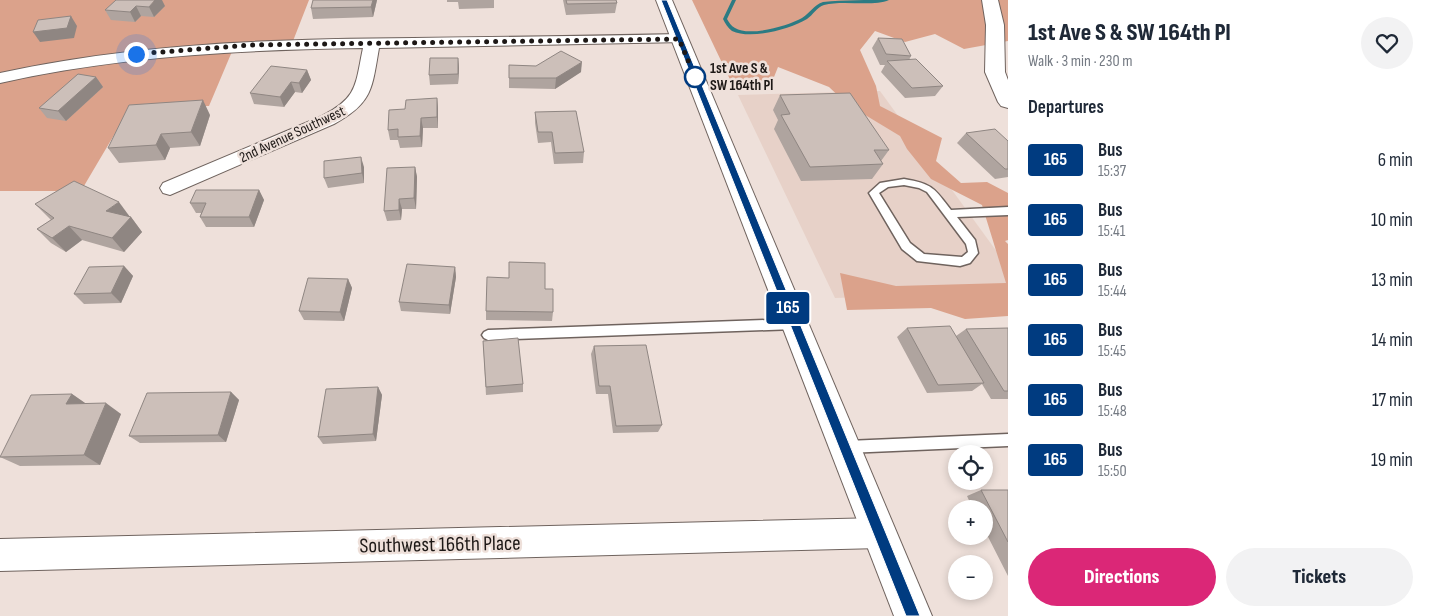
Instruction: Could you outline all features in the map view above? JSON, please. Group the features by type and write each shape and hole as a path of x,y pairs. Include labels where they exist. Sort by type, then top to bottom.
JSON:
{"main road":[{"path":"664,0 913,616"},
{"path":"990,0 996,25 995,72 1008,102"}],"street":[{"path":"0,78 42,68 100,58 172,50 250,45 679,39"},
{"name":"2nd Avenue Southwest","path":"170,188 328,120 346,110 355,103 361,94 372,43"},
{"name":"Southwest 166th Place","path":"0,555 880,533"}],"lane":[{"path":"904,182 921,185 930,190 949,214 971,243 973,253 966,260 960,262 921,258 906,246 874,193 879,186 886,183 904,182"},
{"path":"949,214 1008,212"},
{"path":"488,334 795,324"},
{"path":"845,447 1008,440"}],"shaded area":[{"path":"0,0 309,0 293,41 236,42 209,106 130,108 81,191 0,191"},
{"path":"692,0 1008,0 1008,41 964,49 935,34 905,42 875,31 860,50 876,86 880,106 942,138 936,161 961,183 987,182 1008,193 1008,240 1005,241 1008,244 1008,316 965,319 931,308 847,310 840,273 896,286 1006,283 982,205 931,179 907,149 900,136 847,104 829,87 778,67 770,87 735,90"},
{"path":"880,91 1008,267 1008,292 835,298 738,95"}],"building":[{"path":"116,0 155,0 149,7 136,6 130,12 105,10"},
{"path":"313,0 373,0 371,7 311,8"},
{"path":"566,0 616,0 617,3 567,4"},
{"path":"71,16 67,28 33,32 38,20"},
{"path":"878,38 902,39 911,56 886,54"},
{"path":"561,51 582,62 556,78 509,78 509,65 536,66"},
{"path":"430,58 458,58 458,74 429,75"},
{"path":"916,59 943,86 912,88 887,61"},
{"path":"271,66 307,70 299,83 291,82 280,97 250,93"},
{"path":"78,74 96,77 58,111 39,108"},
{"path":"850,93 889,150 874,150 883,164 810,167 781,115 790,114 780,95"},
{"path":"437,98 437,117 421,118 420,136 398,137 398,129 388,130 389,110 405,109 406,100"},
{"path":"203,100 191,132 161,134 156,145 108,148 129,105"},
{"path":"576,111 584,152 555,153 552,132 538,132 535,112"},
{"path":"995,129 1008,141 1008,169 1005,169 966,133"},
{"path":"361,157 362,173 324,178 324,161"},
{"path":"415,167 414,198 399,199 399,210 384,211 387,168"},
{"path":"74,181 119,202 106,211 131,217 112,238 69,226 52,238 37,229 54,218 35,204"},
{"path":"196,190 259,190 249,217 200,217 206,203 190,203"},
{"path":"509,262 545,263 545,289 553,289 553,312 486,311 487,277 509,278"},
{"path":"407,264 455,267 449,305 399,302"},
{"path":"124,266 111,293 74,294 89,267"},
{"path":"308,278 348,279 340,312 299,311"},
{"path":"950,326 984,383 938,385 907,328"},
{"path":"1008,328 1008,391 1004,391 966,329"},
{"path":"518,338 523,384 486,387 483,341"},
{"path":"646,345 662,425 616,426 610,386 599,386 594,346"},
{"path":"378,387 373,434 318,437 326,389"},
{"path":"231,392 218,435 129,436 147,393"},
{"path":"72,394 66,404 106,403 84,455 0,457 31,395"},
{"path":"981,490 1008,490 1008,542 993,513 993,500 986,500"}],"waterway":[{"path":"734,0 725,19 732,28 746,32 763,32 790,25 805,18 817,7 826,3 887,0"}],"bus line":[{"name":"165","path":"664,0 913,616"}],"place":[{"name":"1st Ave S & SW 164th Pl","path":"695,77"}],"route":[{"path":"136,54 250,45 679,39 695,77"}]}
